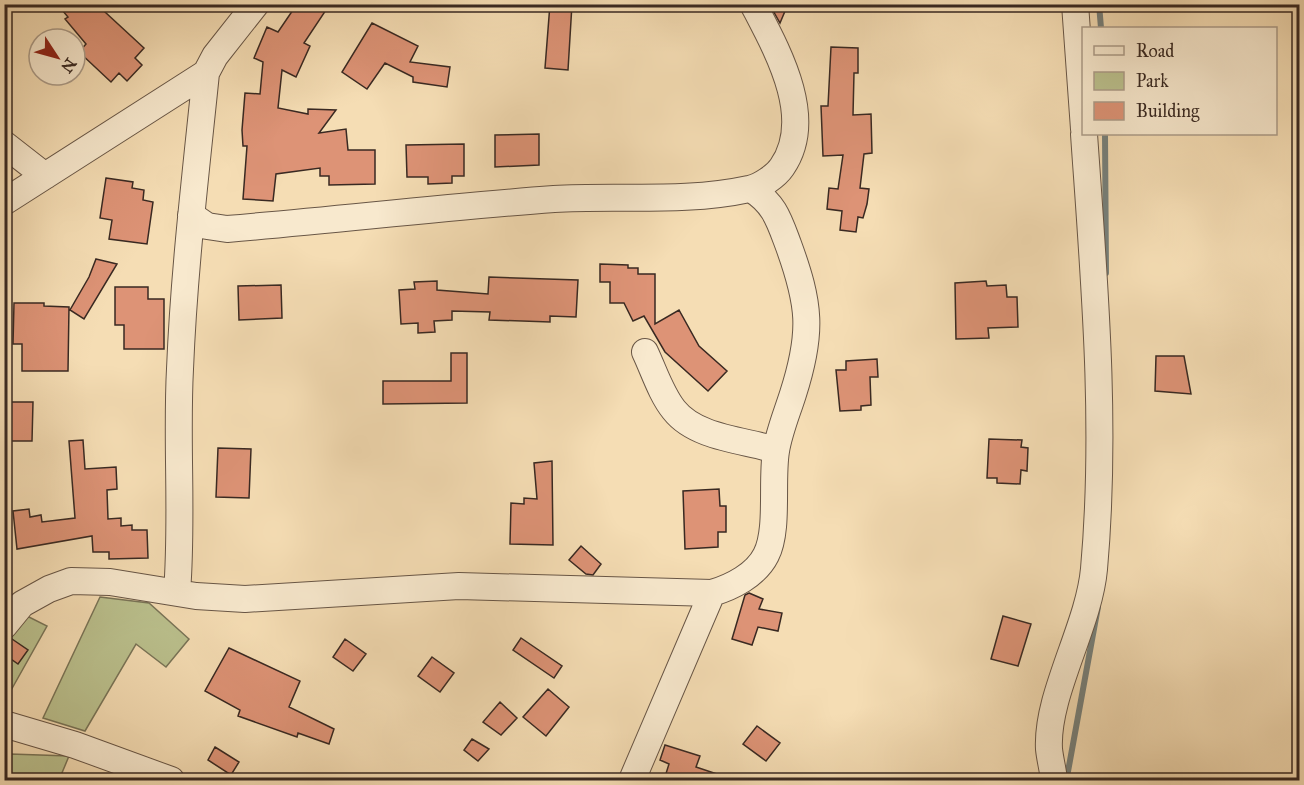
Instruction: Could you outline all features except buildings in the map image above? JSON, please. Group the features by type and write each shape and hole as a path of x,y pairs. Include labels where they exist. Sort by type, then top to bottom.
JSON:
{"street":[{"path":"177,592 181,540 180,369 191,215 206,73 215,56 255,4"},
{"path":"191,215 207,226 227,229 555,199 672,196 751,189 782,168 795,129 793,102 782,67 753,4"},
{"path":"1075,4 1082,103"},
{"path":"5,202 206,73"},
{"path":"170,98 201,122"},
{"path":"1054,780 1049,748 1054,713 1088,605 1094,572 1101,481 1099,364 1084,135"},
{"path":"9,149 45,176"},
{"path":"5,202 9,149"},
{"path":"4,626 22,604 49,588 72,581 118,583 196,597 245,598 459,586 712,593 730,588 766,555 772,539 772,479 776,450 802,365 807,307 798,271 778,216 772,204 751,189"},
{"path":"645,352 669,402 684,420 700,429 776,450"},
{"path":"632,780 712,593"},
{"path":"4,724 75,745 171,780"}],"green space":[{"path":"100,597 149,603 189,639 166,667 136,644 85,731 43,718"},
{"path":"23,614 47,626 5,701 5,644"},
{"path":"10,754 69,756 59,780 5,780 4,768"}],"waterway":[{"path":"1099,4 1101,27"},
{"path":"1105,135 1106,273"},
{"path":"1072,780 1067,777 1098,607"}]}
